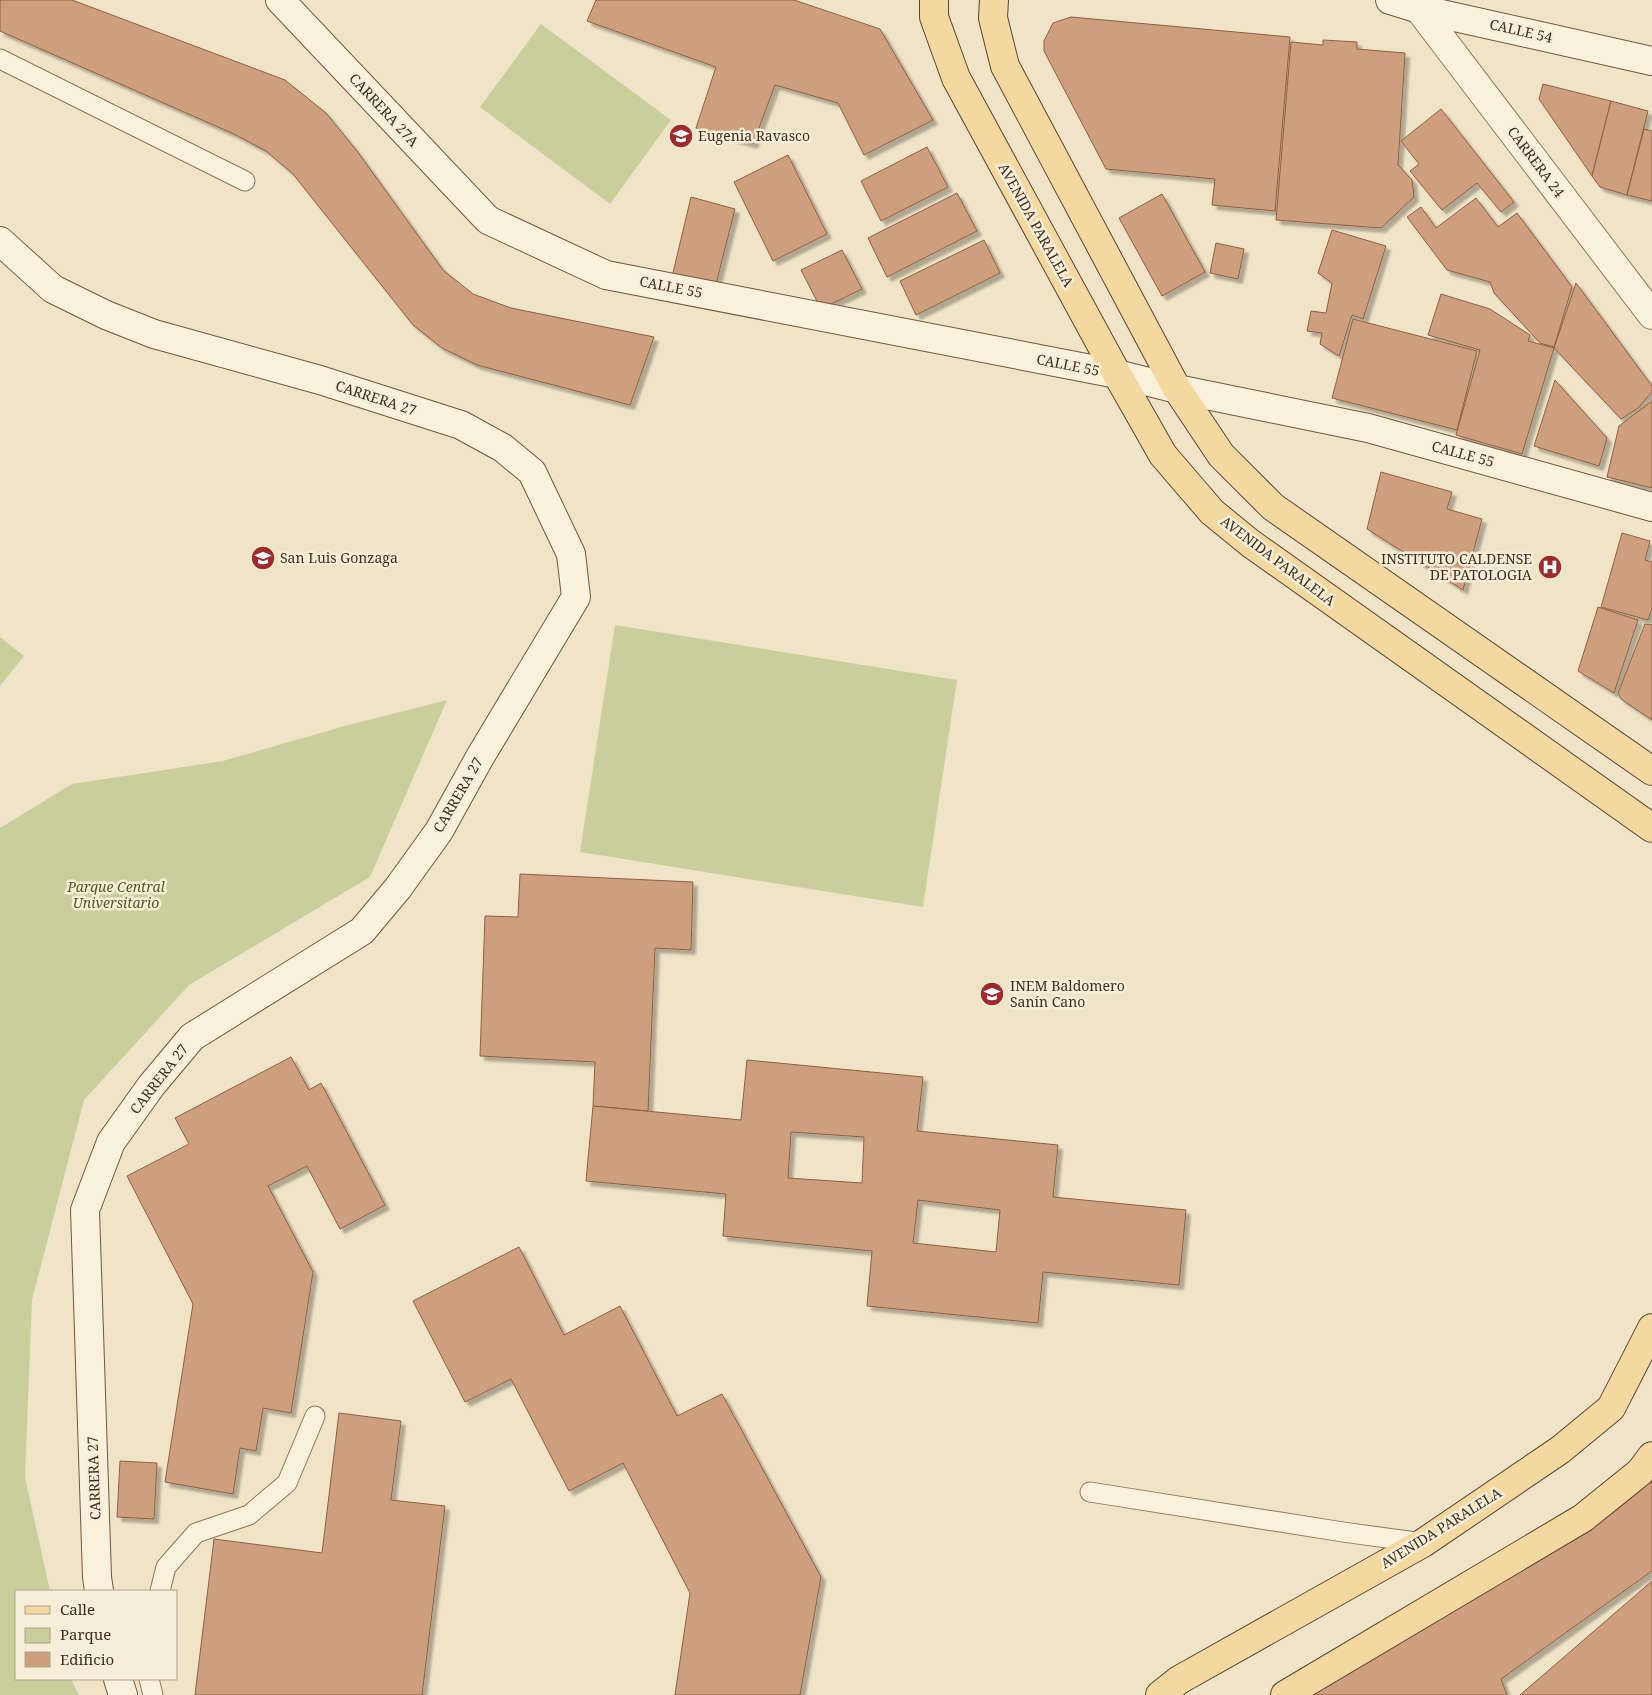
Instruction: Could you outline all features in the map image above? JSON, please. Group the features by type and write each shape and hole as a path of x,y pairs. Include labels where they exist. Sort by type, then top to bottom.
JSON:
{"main road":[{"name":"AVENIDA PARALELA","path":"934,0 934,17 956,78 1163,455 1212,512 1250,543 1652,828"},
{"path":"994,0 994,18 1005,66 1177,389 1221,455 1273,507 1652,771"},
{"name":"AVENIDA PARALELA","path":"1160,1695 1179,1680 1424,1543 1560,1450 1611,1408 1652,1328"},
{"path":"1285,1695 1583,1518 1640,1472 1652,1456"}],"street":[{"name":"CARRERA 27A","path":"280,0 488,220"},
{"name":"CALLE 54","path":"1390,0 1419,9 1652,61"},
{"name":"CARRERA 24","path":"1419,9 1652,315"},
{"name":"CALLE 55","path":"488,220 606,275 1117,374 1177,389 1368,428 1652,506"},
{"name":"CARRERA 27","path":"0,241 53,289 106,316 154,334 320,380 461,425 504,448 532,472 571,554 576,597 480,757 439,831 398,888 362,931 192,1037 151,1086 112,1142 85,1210 99,1590"},
{"path":"118,1680 123,1695"}],"lane":[{"path":"0,59 245,181"},
{"path":"160,1590 166,1567 196,1533 249,1515 287,1482 315,1416"},
{"path":"1090,1492 1424,1543"},
{"path":"149,1680 153,1695"}],"green space":[{"path":"541,24 671,120 610,204 480,107"},
{"path":"615,625 957,680 923,907 580,852"},
{"path":"0,637 24,656 0,686"},
{"name":"Parque Central Universitario","path":"447,700 370,877 189,985 84,1100 32,1300 25,1477 50,1590 15,1590 15,1680 72,1680 79,1695 0,1695 0,828 72,784 223,761 345,726"}],"building":[{"path":"0,0 72,0 285,80 326,113 357,151 443,270 473,294 511,308 654,337 630,405 477,365 442,348 413,325 293,174 266,151 234,134 0,31"},
{"path":"596,0 794,0 880,29 933,120 864,155 838,103 775,85 753,144 696,128 716,67 587,21"},
{"path":"1071,17 1290,37 1275,211 1212,205 1215,179 1106,169 1044,51 1044,41 1053,23"},
{"path":"1323,40 1357,42 1357,49 1405,53 1398,165 1412,180 1414,197 1381,228 1276,220 1291,42 1323,45"},
{"path":"1543,84 1611,101 1592,176 1539,99"},
{"path":"1611,101 1648,111 1627,195 1600,187 1592,176"},
{"path":"1441,109 1514,202 1501,212 1477,183 1442,210 1410,171 1419,164 1401,141"},
{"path":"1644,129 1652,131 1652,201 1627,195"},
{"path":"927,147 948,187 881,221 861,181"},
{"path":"788,155 827,234 773,261 734,182"},
{"path":"957,193 977,231 887,277 868,238"},
{"path":"1162,194 1205,272 1162,296 1119,218"},
{"path":"691,197 735,209 715,288 672,277"},
{"path":"1476,198 1498,227 1517,213 1572,287 1554,347 1540,343 1494,293 1490,282 1447,270 1407,217 1421,207 1436,228"},
{"path":"1332,230 1386,246 1363,319 1352,315 1339,356 1320,344 1322,333 1307,331 1311,311 1326,313 1332,283 1318,273"},
{"path":"984,240 1000,273 916,315 900,281"},
{"path":"1216,243 1244,249 1238,279 1210,273"},
{"path":"842,250 862,289 821,309 801,270"},
{"path":"1576,283 1652,386 1652,392 1638,408 1621,419 1554,348"},
{"path":"1441,294 1490,309 1530,335 1528,341 1554,348 1522,454 1456,435 1480,350 1428,335"},
{"path":"1353,319 1477,351 1457,430 1332,398"},
{"path":"1555,380 1607,438 1599,466 1534,446"},
{"path":"1652,401 1652,488 1607,477 1619,426"},
{"path":"1381,472 1452,492 1447,509 1482,519 1463,590 1367,529"},
{"path":"1622,533 1650,541 1645,560 1652,562 1652,609 1648,620 1601,607"},
{"path":"1598,607 1638,620 1614,693 1578,671"},
{"path":"1645,624 1652,625 1652,720 1621,699 1618,693"},
{"path":"520,874 693,882 691,950 655,948 648,1111 593,1106 595,1062 480,1056 485,916 518,917"},
{"path":"291,1057 309,1090 321,1083 385,1205 340,1229 307,1166 268,1186 313,1272 291,1413 263,1408 256,1451 240,1448 233,1494 165,1482 193,1304 127,1176 189,1144 175,1118"},
{"path":"747,1060 923,1077 917,1131 1058,1145 1053,1197 1186,1210 1179,1285 1043,1272 1038,1323 867,1306 872,1251 723,1236 726,1194 586,1181 593,1106 741,1120","holes":["791,1132 864,1137 862,1183 788,1178","918,1200 1000,1210 996,1252 913,1243"]},
{"path":"519,1247 564,1335 620,1306 677,1416 722,1394 821,1577 800,1695 675,1695 690,1593 623,1463 569,1491 511,1379 465,1402 413,1301"},
{"path":"339,1413 401,1421 391,1500 445,1506 422,1695 195,1695 214,1539 322,1553"},
{"path":"120,1461 157,1463 154,1519 117,1517"},
{"path":"1652,1474 1652,1571 1501,1679 1507,1695 1300,1695 1479,1594 1614,1512 1641,1490"},
{"path":"1652,1581 1652,1695 1520,1695"}],"place":[{"name":"Eugenia Ravasco","path":"681,136"},
{"name":"San Luis Gonzaga","path":"263,558"},
{"name":"INSTITUTO CALDENSE DE PATOLOGIA","path":"1550,567"},
{"name":"INEM Baldomero Sanín Cano","path":"992,994"}]}
